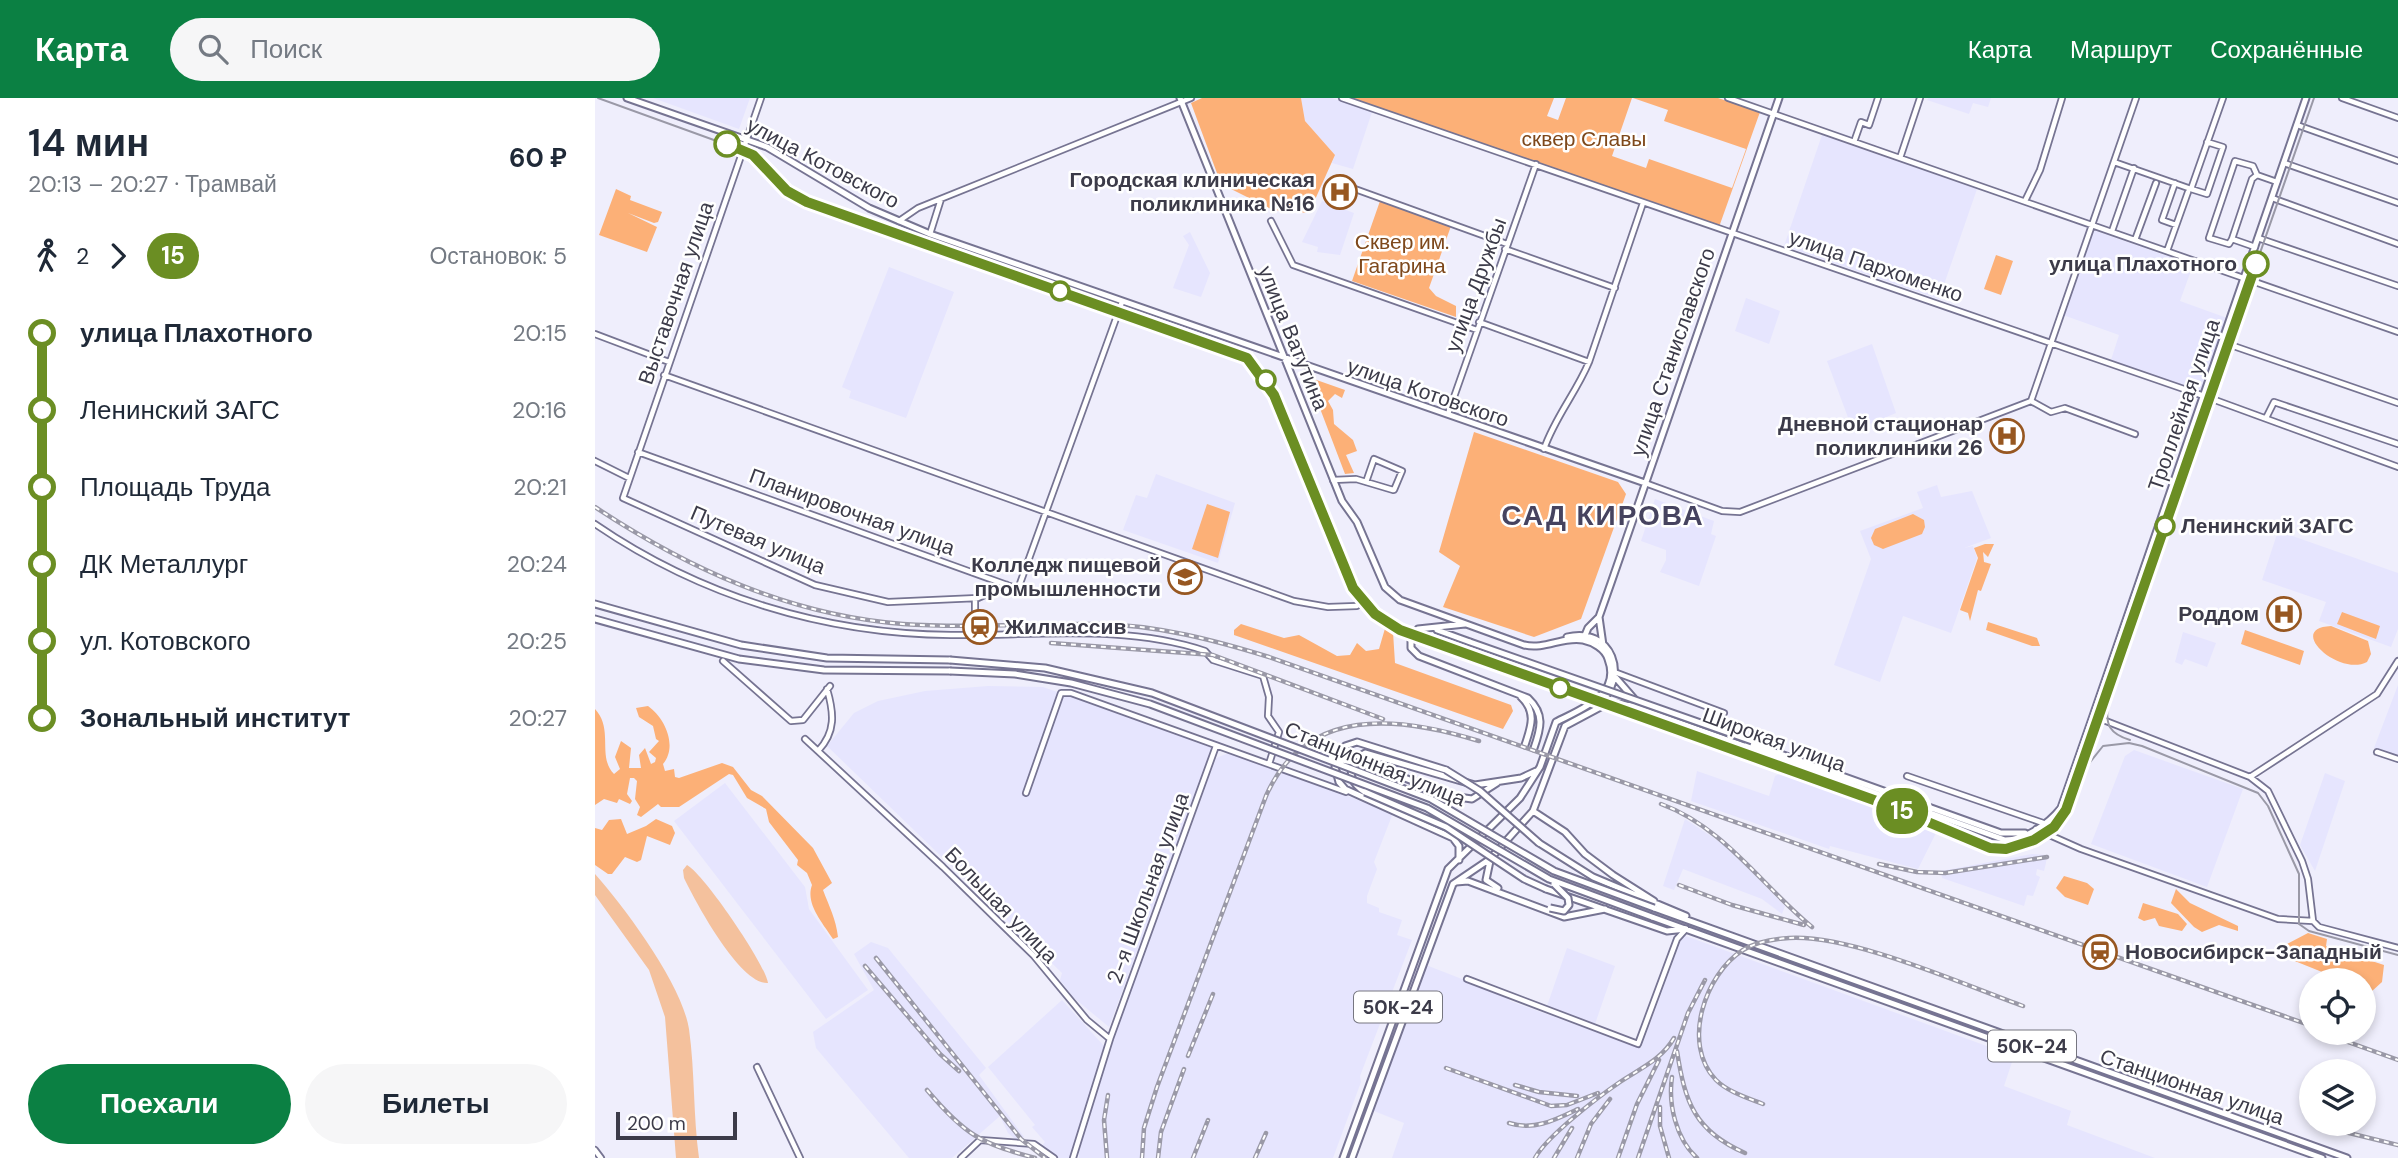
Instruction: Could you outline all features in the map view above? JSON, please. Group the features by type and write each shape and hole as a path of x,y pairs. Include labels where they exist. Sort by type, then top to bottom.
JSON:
{"main road":[{"name":"улица Котовского","path":"627,98 767,147 869,208 930,234 1285,360 1645,483"},
{"name":"улица Станиславского","path":"1598,617 1779,98"},
{"name":"Троллейная улица","path":"2035,829 2061,808 2306,98"},
{"name":"улица Ватутина","path":"1181,100 1333,481 1357,522 1385,587 1400,600 1469,624"},
{"name":"Станционная улица","path":"595,604 728,642 818,657 1017,664 1093,677 1152,693 1440,803 1554,871 1654,908 1716,935 2322,1158"},
{"path":"1584,638 1598,617"},
{"path":"1454,883 1490,859 1533,811 1565,726 1592,710 1608,695 1616,676 1613,658 1604,646 1598,617"},
{"name":"Станционная улица","path":"595,619 727,656 812,669 1015,674 1091,687 1150,704 1427,808 1549,879 1686,929 1716,935 2347,1158"},
{"path":"1434,629 1469,624 1530,646 1559,642 1572,636 1604,646"},
{"path":"1534,748 1540,729 1540,715 1532,701 1513,690 1415,653 1410,641 1415,631 1426,627 1434,629 1752,741 1769,750"},
{"path":"1584,638 1606,654 1612,672 1610,681 1603,693 1588,706 1556,722 1539,769 1524,777 1502,778 1488,785 1475,785 1365,753 1354,760 1350,772 1353,783 1365,792 1464,836 1524,879 1605,909"},
{"name":"Широкая улица","path":"1616,676 1637,701 1769,750 2001,833 2021,834 2035,829"},
{"path":"1513,690 1524,699 1531,713 1532,724 1525,745"},
{"name":"Широкая улица","path":"1592,710 1608,703 1619,702 1999,838 2020,839 2035,829"},
{"path":"1459,860 1459,846 1447,835 1354,794 1339,782 1335,767 1340,753 1351,743 1363,742 1446,770 1480,791 1539,843 1593,877 1668,910"},
{"path":"1317,756 1374,766 1451,796 1472,799 1491,789 1502,778"},
{"name":"50К-24","path":"1343,1158 1448,869 1520,798 1539,769"},
{"name":"50К-24","path":"1533,811 1573,839 1585,854 1613,875 1668,910 1716,935"},
{"path":"1490,859 1485,877 1488,883 1563,911 1569,901 1549,879"},
{"path":"1454,883 1473,883 1569,918 1595,908 1605,909"},
{"name":"50К-24","path":"1352,1158 1454,883"},
{"name":"50К-24","path":"1605,909 1667,931 1686,929"}],"street":[{"name":"Выставочная улица","path":"623,498 761,98"},
{"path":"899,222 918,208 1191,98"},
{"name":"улица Пархоменко","path":"1342,98 1730,234 2050,342 2398,467"},
{"path":"1728,98 2398,332"},
{"path":"1854,142 1861,122 1869,125 1878,98"},
{"path":"1900,158 1920,98"},
{"path":"2025,201 2040,170 2062,98"},
{"path":"2135,434 2065,408 2051,412 2031,401 2136,98"},
{"path":"2167,251 2223,98"},
{"path":"2341,98 2398,118"},
{"path":"2297,125 2398,161"},
{"path":"2114,162 2207,194 2223,147 2207,142"},
{"path":"2257,175 2252,179 2229,244 2209,238 2235,162 2253,166 2257,175 2277,182"},
{"path":"2284,163 2398,203"},
{"name":"улица Дружбы","path":"1447,416 1536,164"},
{"path":"2112,232 2134,169"},
{"path":"2136,240 2156,183"},
{"path":"2175,183 2162,220 2176,225"},
{"path":"1356,189 1615,288"},
{"path":"2272,198 2398,244"},
{"path":"930,234 941,199"},
{"path":"1544,449 1552,425 1580,384 1589,362 1643,203"},
{"path":"1271,221 1293,265 1477,330"},
{"path":"2258,238 2398,286"},
{"path":"2232,239 2255,247"},
{"path":"1007,585 1018,589 1048,513 1122,302"},
{"path":"1479,322 1589,362"},
{"path":"595,334 669,362"},
{"path":"2222,342 2398,403"},
{"path":"664,375 1294,601 1328,607 1357,606"},
{"name":"улица Котовского","path":"1645,483 1722,511 1740,512 2031,401"},
{"path":"2266,419 2274,402 2398,444"},
{"name":"Планировочная улица","path":"638,452 1007,585"},
{"path":"1333,481 1356,479 1366,482 1394,490 1402,471 1374,459 1366,482"},
{"path":"595,461 629,478"},
{"name":"Путевая улица","path":"623,498 815,585 888,602 975,599 1007,585"},
{"path":"595,524 648,558 710,587 775,612 866,629 950,635 1124,634 1205,651 1213,660 1263,676 1269,697 1268,716 1279,732 1269,764"},
{"path":"975,599 975,614"},
{"path":"2250,777 2377,694 2398,661"},
{"path":"723,662 791,721 803,720 829,687 833,713 830,736 818,751"},
{"path":"1616,676 1724,713"},
{"name":"Станционная улица","path":"1026,793 1061,693 1081,697 1354,794"},
{"path":"2093,716 2250,777 2268,791 2302,861 2308,879 2312,921"},
{"name":"Большая улица","path":"805,739 989,911 1034,956 1065,997 1110,1040"},
{"name":"2-я Школьная улица","path":"1110,1040 1216,746"},
{"path":"2377,752 2398,759"},
{"path":"1907,776 2043,823"},
{"name":"Широкая улица","path":"2035,829 2089,852 2278,919 2312,921 2319,927 2398,948"},
{"path":"1467,979 1638,1044 1677,939 1686,929"},
{"path":"1073,1158 1110,1040"},
{"path":"757,1068 800,1158"},
{"path":"961,1158 980,1140 1034,1144 1054,1158"},
{"path":"595,1150 601,1158"}],"shaded area":[{"path":"653,98 750,98 739,129"},
{"path":"1301,98 1332,98 1372,112 1353,169 1332,163 1335,155 1305,121"},
{"path":"1991,98 1988,107 1973,103 1969,114 1927,100"},
{"path":"1822,135 1977,189 1939,299 1784,246"},
{"path":"1322,201 1354,213 1340,255 1317,252 1318,247 1302,242"},
{"path":"2093,230 2193,265 2180,301 2227,318 2201,392 2111,360 2119,335 2063,315"},
{"path":"1190,232 1210,273 1201,297 1173,288 1189,245 1183,236"},
{"path":"889,267 954,292 906,418 849,398 851,391 842,387"},
{"path":"1746,298 1780,311 1769,344 1735,331"},
{"path":"1872,344 1896,413 1853,431 1827,361"},
{"path":"1156,474 1235,503 1218,563 1123,530 1136,495 1147,498"},
{"path":"1937,485 1941,497 1972,491 1991,538 1964,548 1973,546 1977,558 1951,633 1903,616 1880,682 1834,665 1871,559 1860,531 1923,508 1917,492"},
{"path":"1655,499 1714,521 1711,534 1716,536 1699,586 1660,572 1666,560 1666,550 1641,541"},
{"path":"2278,531 2398,573 2398,629 2391,647 2319,621 2326,602 2262,580"},
{"path":"2183,632 2216,643 2207,667 2185,659 2182,665 2175,662"},
{"path":"2398,685 2398,756 2374,748"},
{"path":"988,686 1043,687 1213,747 1109,1027 1074,998 1060,980 1062,973 827,746 854,713 878,701 925,691"},
{"path":"2134,750 2243,789 2207,887 2091,844 2125,756"},
{"path":"1231,752 1393,813 1374,862 1377,869 1367,903 1379,908 1379,912 1402,920 1397,935 1412,940 1360,1076 1361,1082 1333,1158 1079,1158 1110,1046 1216,758"},
{"path":"1697,771 1769,796 1775,776 1781,773 1939,827 1918,869 1830,846 1829,849 1691,801"},
{"path":"2325,773 2345,781 2315,871 2300,845"},
{"path":"725,783 805,887 809,909 868,990 826,1019 674,821"},
{"path":"1685,819 1726,846 1785,906 1782,914 1762,899 1683,869 1674,890 1663,886"},
{"path":"2032,854 2047,855 2046,863 2044,871 2037,869 2036,875 2040,877 2033,896 2027,895 2024,906 1942,878 1941,871"},
{"path":"687,865 707,885 733,921 757,958 768,983 757,980 745,971 720,940 684,878 683,870"},
{"path":"595,874 651,947 684,1011 691,1045 699,1158 676,1158 665,1017 649,970 595,895"},
{"path":"1683,935 2014,1056 2004,1086 2071,1111 2067,1125 2155,1158 1392,1158 1404,1123 1374,1111 1426,965 1508,997 1510,1001 1641,1048"},
{"path":"871,942 888,948 986,1068 979,1075 1024,1137 1016,1140 1008,1133 1000,1116 952,1158 909,1158 816,1048 813,1032 874,990 854,954"},
{"path":"1567,948 1615,966 1595,1024 1547,1006"},
{"path":"1062,1000 1105,1047 1071,1158 1057,1158 1041,1147 1045,1142 1032,1127 1035,1125 988,1067"}],"green space":[{"path":"1202,98 1301,98 1305,121 1335,155 1309,213 1273,210 1221,184 1191,103"},
{"name":"сквер Славы","path":"1348,98 1554,98 1547,116 1558,120 1566,98 1632,98 1612,156 1646,168 1649,159 1732,188 1746,149 1664,121 1668,110 1633,98 1718,98 1760,112 1719,227"},
{"path":"616,189 631,196 630,200 662,212 658,222 654,223 628,213 657,227 647,252 599,235"},
{"name":"Сквер им. Гагарина","path":"1380,201 1451,226 1429,288 1436,296 1456,306 1456,317 1352,281"},
{"path":"1996,255 2013,261 2001,295 1984,289"},
{"path":"1308,377 1345,390 1342,398 1335,394 1328,401 1333,410 1334,424 1353,440 1357,451 1346,455 1354,473 1345,474"},
{"path":"1474,432 1618,482 1626,494 1581,619 1534,637 1443,607 1460,566 1439,552"},
{"path":"1207,504 1230,512 1218,558 1192,549"},
{"path":"1913,514 1924,520 1922,534 1883,549 1874,545 1871,538 1875,529"},
{"path":"1994,544 1988,557 1983,552 1984,562 1991,564 1981,591 1978,590 1970,621 1968,613 1960,610 1978,558 1974,548"},
{"path":"2342,612 2380,626 2376,639 2337,624"},
{"path":"1988,622 2037,638 2040,646 2032,646 1986,630"},
{"path":"1241,624 1284,638 1299,635 1337,656 1350,655 1357,643 1366,651 1379,649 1386,625 1393,632 1395,663 1511,705 1513,711 1503,729 1234,635 1234,630"},
{"path":"2331,626 2368,641 2371,654 2367,662 2356,665 2343,663 2321,650 2313,635 2318,629"},
{"path":"2245,630 2304,651 2300,665 2241,644"},
{"path":"648,706 660,718 667,733 669,749 663,764 665,771 674,769 675,777 679,778 722,763 733,767 751,790 762,796 813,848 832,883 823,890 838,937 833,939 816,913 810,892 812,885 807,873 797,865 798,860 769,822 766,809 747,798 733,775 729,774 679,807 661,807 658,804 641,817 637,815 640,807 635,799 637,781 634,778 630,778 627,794 632,801 630,804 619,799 617,803 604,799 595,805 595,709 604,725 607,759 614,774 620,769 615,757 621,741 631,748 629,768 641,768 639,755 645,748 651,764 655,762 656,758 649,752 659,741 653,726 639,717 636,708"},
{"path":"621,819 627,834 656,819 672,826 675,833 670,845 647,836 641,860 637,862 625,857 612,874 608,874 595,865 595,828 602,830 609,820"},
{"path":"2064,876 2087,883 2094,889 2088,905 2065,897 2056,888"},
{"path":"2176,889 2190,903 2238,926 2238,931 2219,925 2202,932 2194,927 2171,903"},
{"path":"2143,903 2178,914 2187,924 2182,931 2159,926 2155,918 2144,921 2138,918"},
{"path":"2308,933 2327,939 2326,946 2384,965 2382,982 2376,987 2376,968 2312,968 2285,957 2287,944"}],"tram line":[{"path":"598,98 747,152 790,191 807,202 1247,358 1274,395 1353,588 1375,614 1400,630 1885,804 1990,848 2006,849 2034,840 2054,827 2066,810 2314,98"},
{"name":"15","path":"727,144 753,155 787,191 807,202 1247,358 1266,380 1274,395 1353,588 1375,614 1400,630 1416,638 1885,804 1999,850 2040,837 2054,827 2066,810 2256,264"},
{"path":"2108,705 2107,718 2110,728 2130,740"},
{"path":"2087,766 2103,746 2129,743 2258,793 2268,806 2299,874 2299,924 2309,931 2398,955"}],"railway":[{"path":"595,507 704,569 741,585 820,611 903,624 1099,624 1142,627 1206,639 1269,657 2299,1021"},
{"path":"1051,643 1213,655 1383,719"},
{"path":"1142,1158 1144,1128 1157,1087 1266,796 1283,766 1305,746 1330,732 1357,725 1387,723 1418,726 1479,741"},
{"path":"1661,804 1684,814 1723,842 1812,927"},
{"path":"1879,864 1917,872 1945,873 2047,857"},
{"path":"1679,885 1732,905 1804,925"},
{"path":"1763,1104 1732,1091 1716,1080 1706,1065 1700,1048 1702,1010 1709,992 1729,961 1754,945 1789,938 1843,944 1906,962 2023,1006"},
{"path":"876,958 1021,1139 1045,1158"},
{"path":"865,966 940,1054 959,1071"},
{"path":"1638,1158 1688,1013 1705,980"},
{"path":"1188,1056 1213,994"},
{"path":"1535,1158 1550,1139 1574,1117 1657,1058 1674,1038"},
{"path":"2356,1045 2398,1060"},
{"path":"1677,1051 1684,1086 1695,1113 1714,1135 1745,1153"},
{"path":"1618,1158 1637,1104 1659,1060"},
{"path":"1446,1068 1551,1106 1567,1105 1598,1093"},
{"path":"1158,1158 1161,1132 1184,1069"},
{"path":"1672,1077 1671,1098 1675,1120 1684,1141 1697,1158"},
{"path":"1515,1085 1539,1092 1577,1096"},
{"path":"927,1090 952,1118 975,1135 1000,1147 1035,1158"},
{"path":"1107,1158 1104,1120 1108,1095"},
{"path":"1577,1158 1591,1124 1610,1099"},
{"path":"1660,1107 1660,1126 1669,1158"},
{"path":"1509,1123 1536,1125 1578,1109"},
{"path":"1193,1158 1208,1120"},
{"path":"1554,1158 1572,1128"},
{"path":"1255,1158 1266,1133"},
{"path":"2361,1136 2398,1145"}],"place":[{"name":"Городская клиническая поликлиника №16","path":"1340,192"},
{"name":"улица Плахотного","path":"2256,264"},
{"name":"Дневной стационар поликлиники 26","path":"2007,436"},
{"name":"Ленинский ЗАГС","path":"2165,526"},
{"name":"Колледж пищевой промышленности","path":"1185,577"},
{"name":"Роддом","path":"2284,614"},
{"name":"Жилмассив","path":"980,627"},
{"name":"Новосибирск-Западный","path":"2100,952"}],"district":[{"name":"САД КИРОВА","path":"1603,515"}]}
